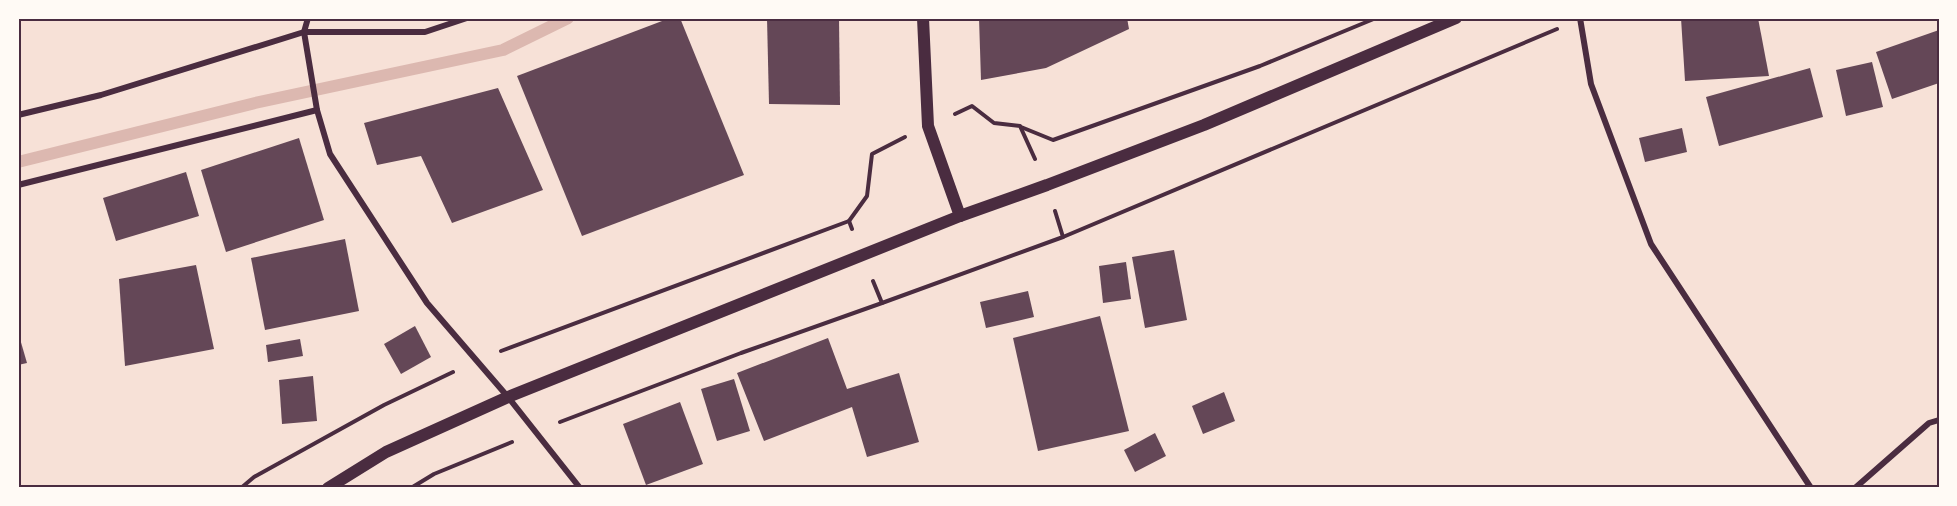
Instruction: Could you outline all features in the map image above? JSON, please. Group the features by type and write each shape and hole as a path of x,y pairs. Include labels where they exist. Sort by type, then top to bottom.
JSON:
{"main road":[{"path":"923,18 928,126 960,216"},
{"path":"328,488 386,452 508,397 960,216 1204,125 1456,18"}],"street":[{"path":"308,18 304,32 317,110 330,154 427,303 508,397 580,488"},
{"path":"18,115 100,95 304,32 425,32 467,18"},
{"path":"1580,19 1591,84 1651,244 1811,488"},
{"path":"18,185 317,110"},
{"path":"1855,488 1929,423 1939,420"}],"path":[{"path":"1020,126 1053,140 1260,66 1377,18"},
{"path":"1063,237 1580,19"}],"building":[{"path":"670,18 680,18 744,175 582,236 517,76"},
{"path":"767,18 839,18 840,105 769,104"},
{"path":"979,18 1127,18 1129,29 1046,68 981,80"},
{"path":"1681,18 1758,18 1769,76 1685,81"},
{"path":"1939,30 1939,83 1892,99 1876,52"},
{"path":"1872,62 1883,107 1846,116 1836,70"},
{"path":"1810,68 1823,117 1719,146 1706,97"},
{"path":"498,88 543,190 452,223 421,156 377,165 364,123"},
{"path":"1682,128 1687,152 1645,162 1639,138"},
{"path":"299,138 324,220 226,252 201,170"},
{"path":"186,172 199,216 116,241 103,198"},
{"path":"345,239 359,311 265,330 251,258"},
{"path":"1174,250 1187,320 1145,328 1132,257"},
{"path":"1126,262 1131,299 1103,303 1099,266"},
{"path":"196,265 214,349 125,366 119,279"},
{"path":"1028,291 1034,317 986,328 980,302"},
{"path":"1100,316 1129,431 1038,451 1013,338"},
{"path":"415,326 431,357 401,374 384,344"},
{"path":"18,332 27,363 18,365"},
{"path":"828,338 847,389 899,373 919,442 867,457 852,407 764,441 737,373"},
{"path":"300,339 303,356 268,362 266,345"},
{"path":"313,376 317,421 282,424 279,380"},
{"path":"734,379 750,431 717,441 701,389"},
{"path":"1224,392 1235,421 1203,434 1192,406"},
{"path":"680,402 703,464 646,485 623,424"},
{"path":"1155,433 1166,456 1135,472 1124,450"}],"waterway":[{"path":"18,162 255,103 503,50 568,18"}]}
